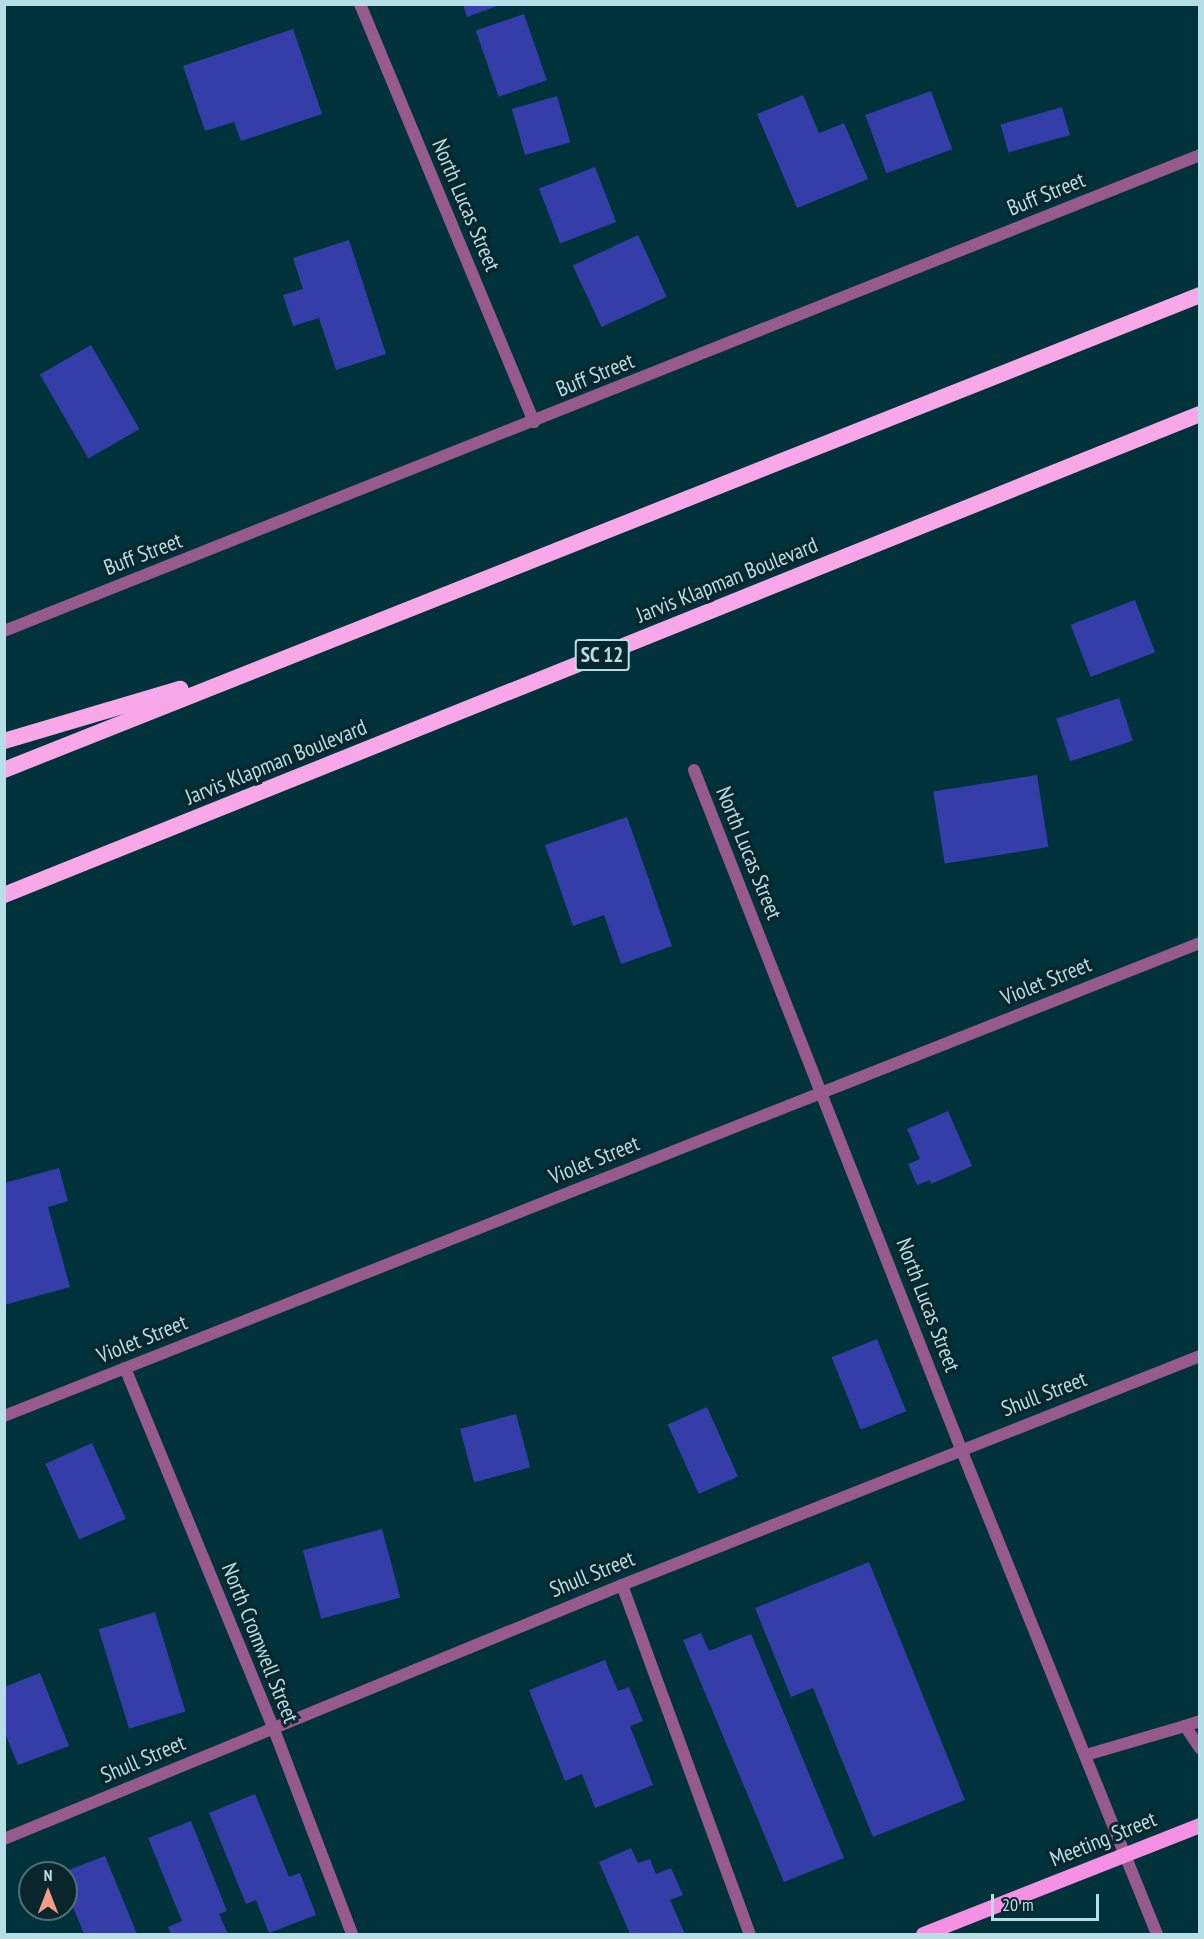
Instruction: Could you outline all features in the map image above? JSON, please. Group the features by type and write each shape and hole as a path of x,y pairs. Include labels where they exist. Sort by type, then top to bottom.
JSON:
{"highway":[{"path":"4,770 1200,295"},
{"name":"Jarvis Klapman Boulevard","path":"4,896 1200,414"},
{"path":"4,741 279,659"}],"main road":[{"name":"Meeting Street","path":"923,1935 1200,1825"}],"street":[{"name":"North Lucas Street","path":"360,4 534,423"},
{"name":"Buff Street","path":"4,631 534,423 1200,155"},
{"name":"North Lucas Street","path":"694,770 1157,1935"},
{"name":"Violet Street","path":"4,1416 1200,943"},
{"name":"Shull Street","path":"4,1839 621,1585 1200,1356"},
{"name":"North Cromwell Street","path":"125,1368 273,1727 352,1935"},
{"path":"621,1585 750,1935"},
{"path":"1086,1755 1200,1721"},
{"path":"1185,1726 1200,1748"}],"building":[{"path":"463,4 500,4 500,5 467,17"},
{"path":"524,14 547,80 499,97 476,31"},
{"path":"293,29 322,114 241,141 234,122 205,131 183,66"},
{"path":"931,91 952,149 886,173 865,115"},
{"path":"803,95 819,133 844,123 868,179 797,208 757,114"},
{"path":"557,96 570,142 525,155 512,109"},
{"path":"1062,107 1070,135 1008,153 1000,125"},
{"path":"595,167 616,222 560,244 539,189"},
{"path":"638,235 667,297 601,327 573,265"},
{"path":"349,240 386,354 336,370 319,318 293,326 283,295 303,289 293,258"},
{"path":"91,345 140,429 88,459 40,374"},
{"path":"1135,600 1155,652 1091,677 1071,625"},
{"path":"1119,698 1133,741 1070,761 1056,718"},
{"path":"1037,775 1048,847 945,864 933,791"},
{"path":"627,817 672,946 621,964 604,915 573,926 545,845"},
{"path":"948,1111 972,1166 931,1184 930,1180 917,1185 908,1164 920,1159 907,1129"},
{"path":"59,1168 68,1201 48,1207 70,1287 4,1305 4,1183"},
{"path":"877,1339 906,1411 861,1430 832,1357"},
{"path":"707,1407 738,1476 699,1494 668,1424"},
{"path":"516,1414 530,1467 474,1482 460,1429"},
{"path":"92,1443 126,1519 79,1540 45,1464"},
{"path":"382,1529 400,1598 321,1619 303,1550"},
{"path":"869,1562 965,1800 873,1837 813,1688 791,1697 755,1608"},
{"path":"155,1612 185,1711 129,1729 99,1629"},
{"path":"701,1633 709,1651 751,1634 844,1858 784,1882 683,1640"},
{"path":"605,1660 618,1691 629,1687 643,1721 630,1726 653,1785 595,1808 582,1774 565,1781 529,1690"},
{"path":"40,1673 69,1746 18,1765 4,1731 4,1687"},
{"path":"255,1794 289,1877 300,1873 316,1915 269,1933 256,1900 246,1904 209,1813"},
{"path":"191,1821 227,1911 219,1914 228,1934 171,1934 168,1927 182,1921 148,1838"},
{"path":"631,1848 638,1863 650,1859 656,1874 671,1868 683,1895 670,1900 685,1934 630,1934 599,1862"},
{"path":"105,1856 137,1934 84,1934 78,1919 78,1866"}]}
